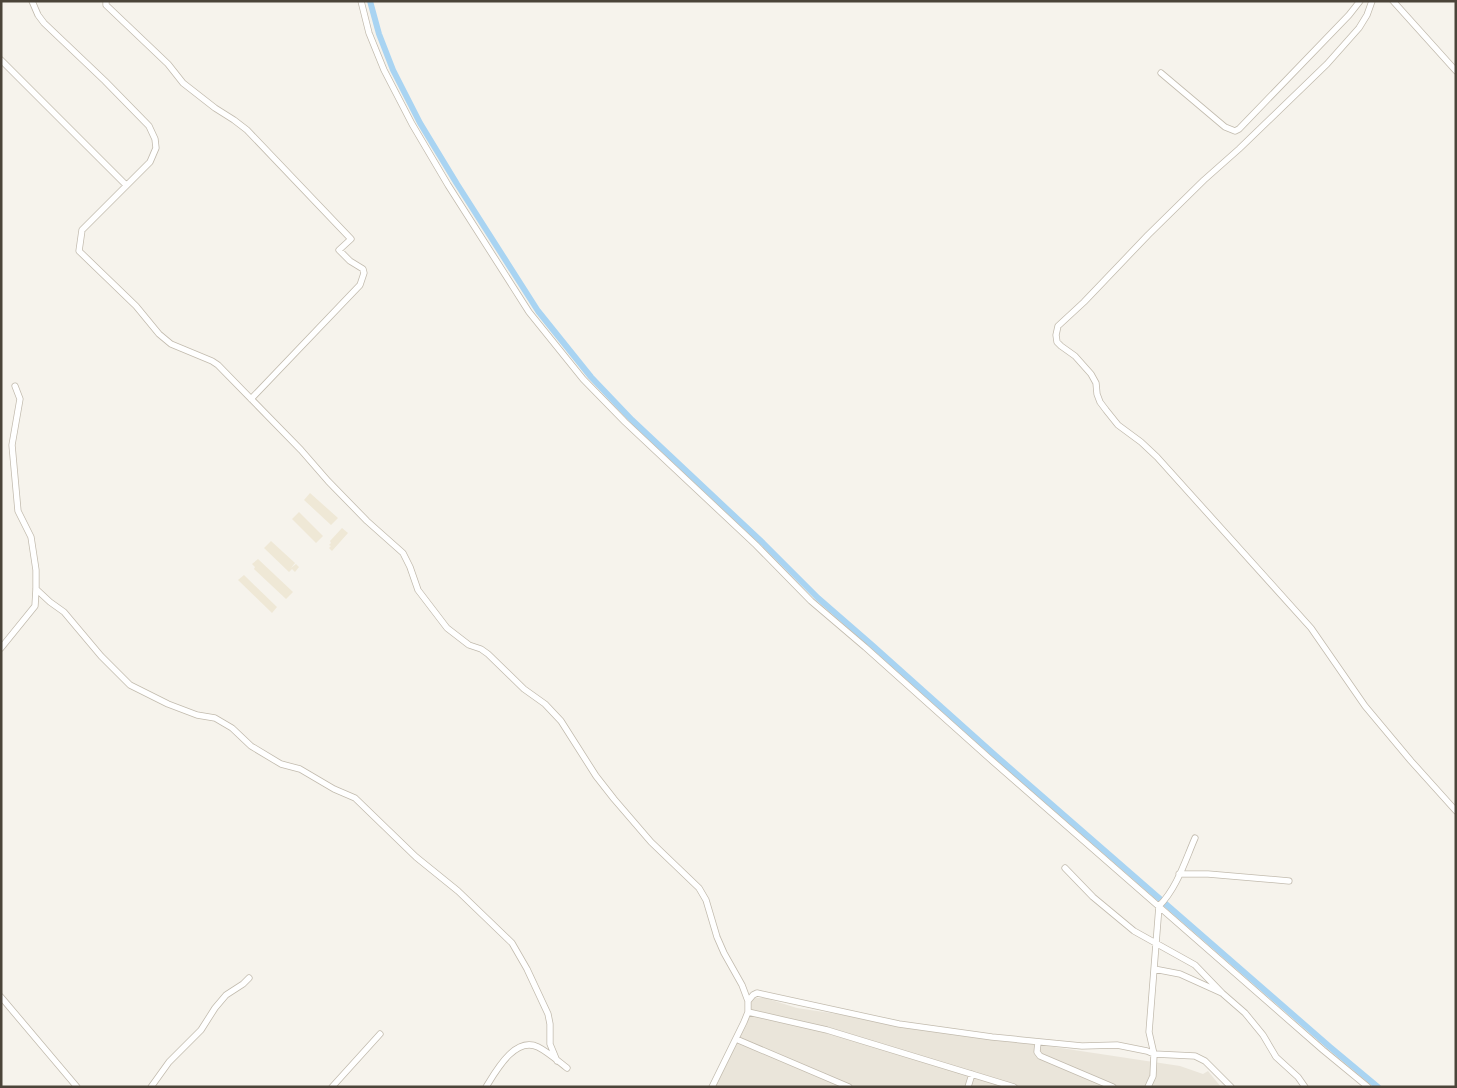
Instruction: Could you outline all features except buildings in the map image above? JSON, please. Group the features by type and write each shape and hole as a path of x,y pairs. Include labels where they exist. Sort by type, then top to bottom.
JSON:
{"street":[{"path":"32,1 44,24 105,81 149,126 155,139 156,148 150,162 82,230 80,251 136,306 159,334 171,344 218,365 341,494 404,554 418,590 447,628 469,645 481,649 488,654 524,689 545,704 561,721 596,776 614,799 650,842 699,888 706,900 717,937 748,1000 748,1012 712,1087"},
{"path":"106,1 106,5 168,64 183,83 247,130 351,239 339,250 350,261 363,268 364,273 360,286 251,399"},
{"path":"361,1 369,33 384,70 412,124 453,193 529,312 583,379 624,422 756,545 811,601 1368,1087"},
{"path":"1161,73 1224,127 1235,131 1349,15 1360,1"},
{"path":"1372,1 1363,22 1344,45 1239,149 1169,214 1084,302 1061,323 1057,329 1056,338 1061,346 1075,356 1091,374 1096,384 1100,402 1112,418 1157,457 1305,622 1365,706 1456,811"},
{"path":"1393,1 1456,71"},
{"path":"1,60 126,186"},
{"path":"1,648 35,606 36,589 36,570 30,537 18,511 12,445 20,399 15,386"},
{"path":"36,589 64,612 101,656 130,685 168,704 196,715 215,718 232,728 251,746 281,764 300,769 334,789 355,798 416,857 458,890 512,943 527,969 548,1014 550,1044 558,1061"},
{"path":"1148,1087 1153,1076 1154,1054 1149,1032 1159,906 1164,902 1179,874 1195,838"},
{"path":"1065,868 1093,897 1134,930 1195,965 1222,993 1245,1013 1263,1035 1276,1056 1298,1076 1305,1087"},
{"path":"1179,874 1208,874 1289,881"},
{"path":"1154,969 1180,974 1222,993"},
{"path":"151,1087 169,1062 201,1030 214,1008 226,995 244,984 249,978"},
{"path":"748,1000 757,993 899,1024 1038,1042 1082,1046 1117,1046 1154,1054 1196,1056 1201,1058 1231,1087"},
{"path":"1,997 77,1087"},
{"path":"748,1012 826,1030 1014,1087"},
{"path":"332,1087 380,1034"},
{"path":"736,1039 849,1087"},
{"path":"1038,1042 1037,1052 1040,1056 1113,1087"},
{"path":"486,1087 507,1056 518,1047 537,1046 567,1068"},
{"path":"968,1087 972,1074"}],"shaded area":[{"path":"310,493 338,518 331,525 304,500"},
{"path":"299,512 323,536 316,543 292,519"},
{"path":"342,528 348,533 332,551 329,548 331,546 329,545 330,541"},
{"path":"271,541 295,563 291,568 296,564 299,567 295,572 292,569 289,572 264,548"},
{"path":"258,559 293,592 286,599 254,569 255,567 252,564"},
{"path":"244,575 277,607 272,613 238,580"},
{"path":"753,998 765,998 797,1008 1180,1066 1203,1074 1208,1071 1221,1087 709,1087"}],"waterway":[{"path":"370,1 379,34 393,70 420,123 538,311 591,377 632,420 763,543 818,598 996,756 1378,1087"}]}
